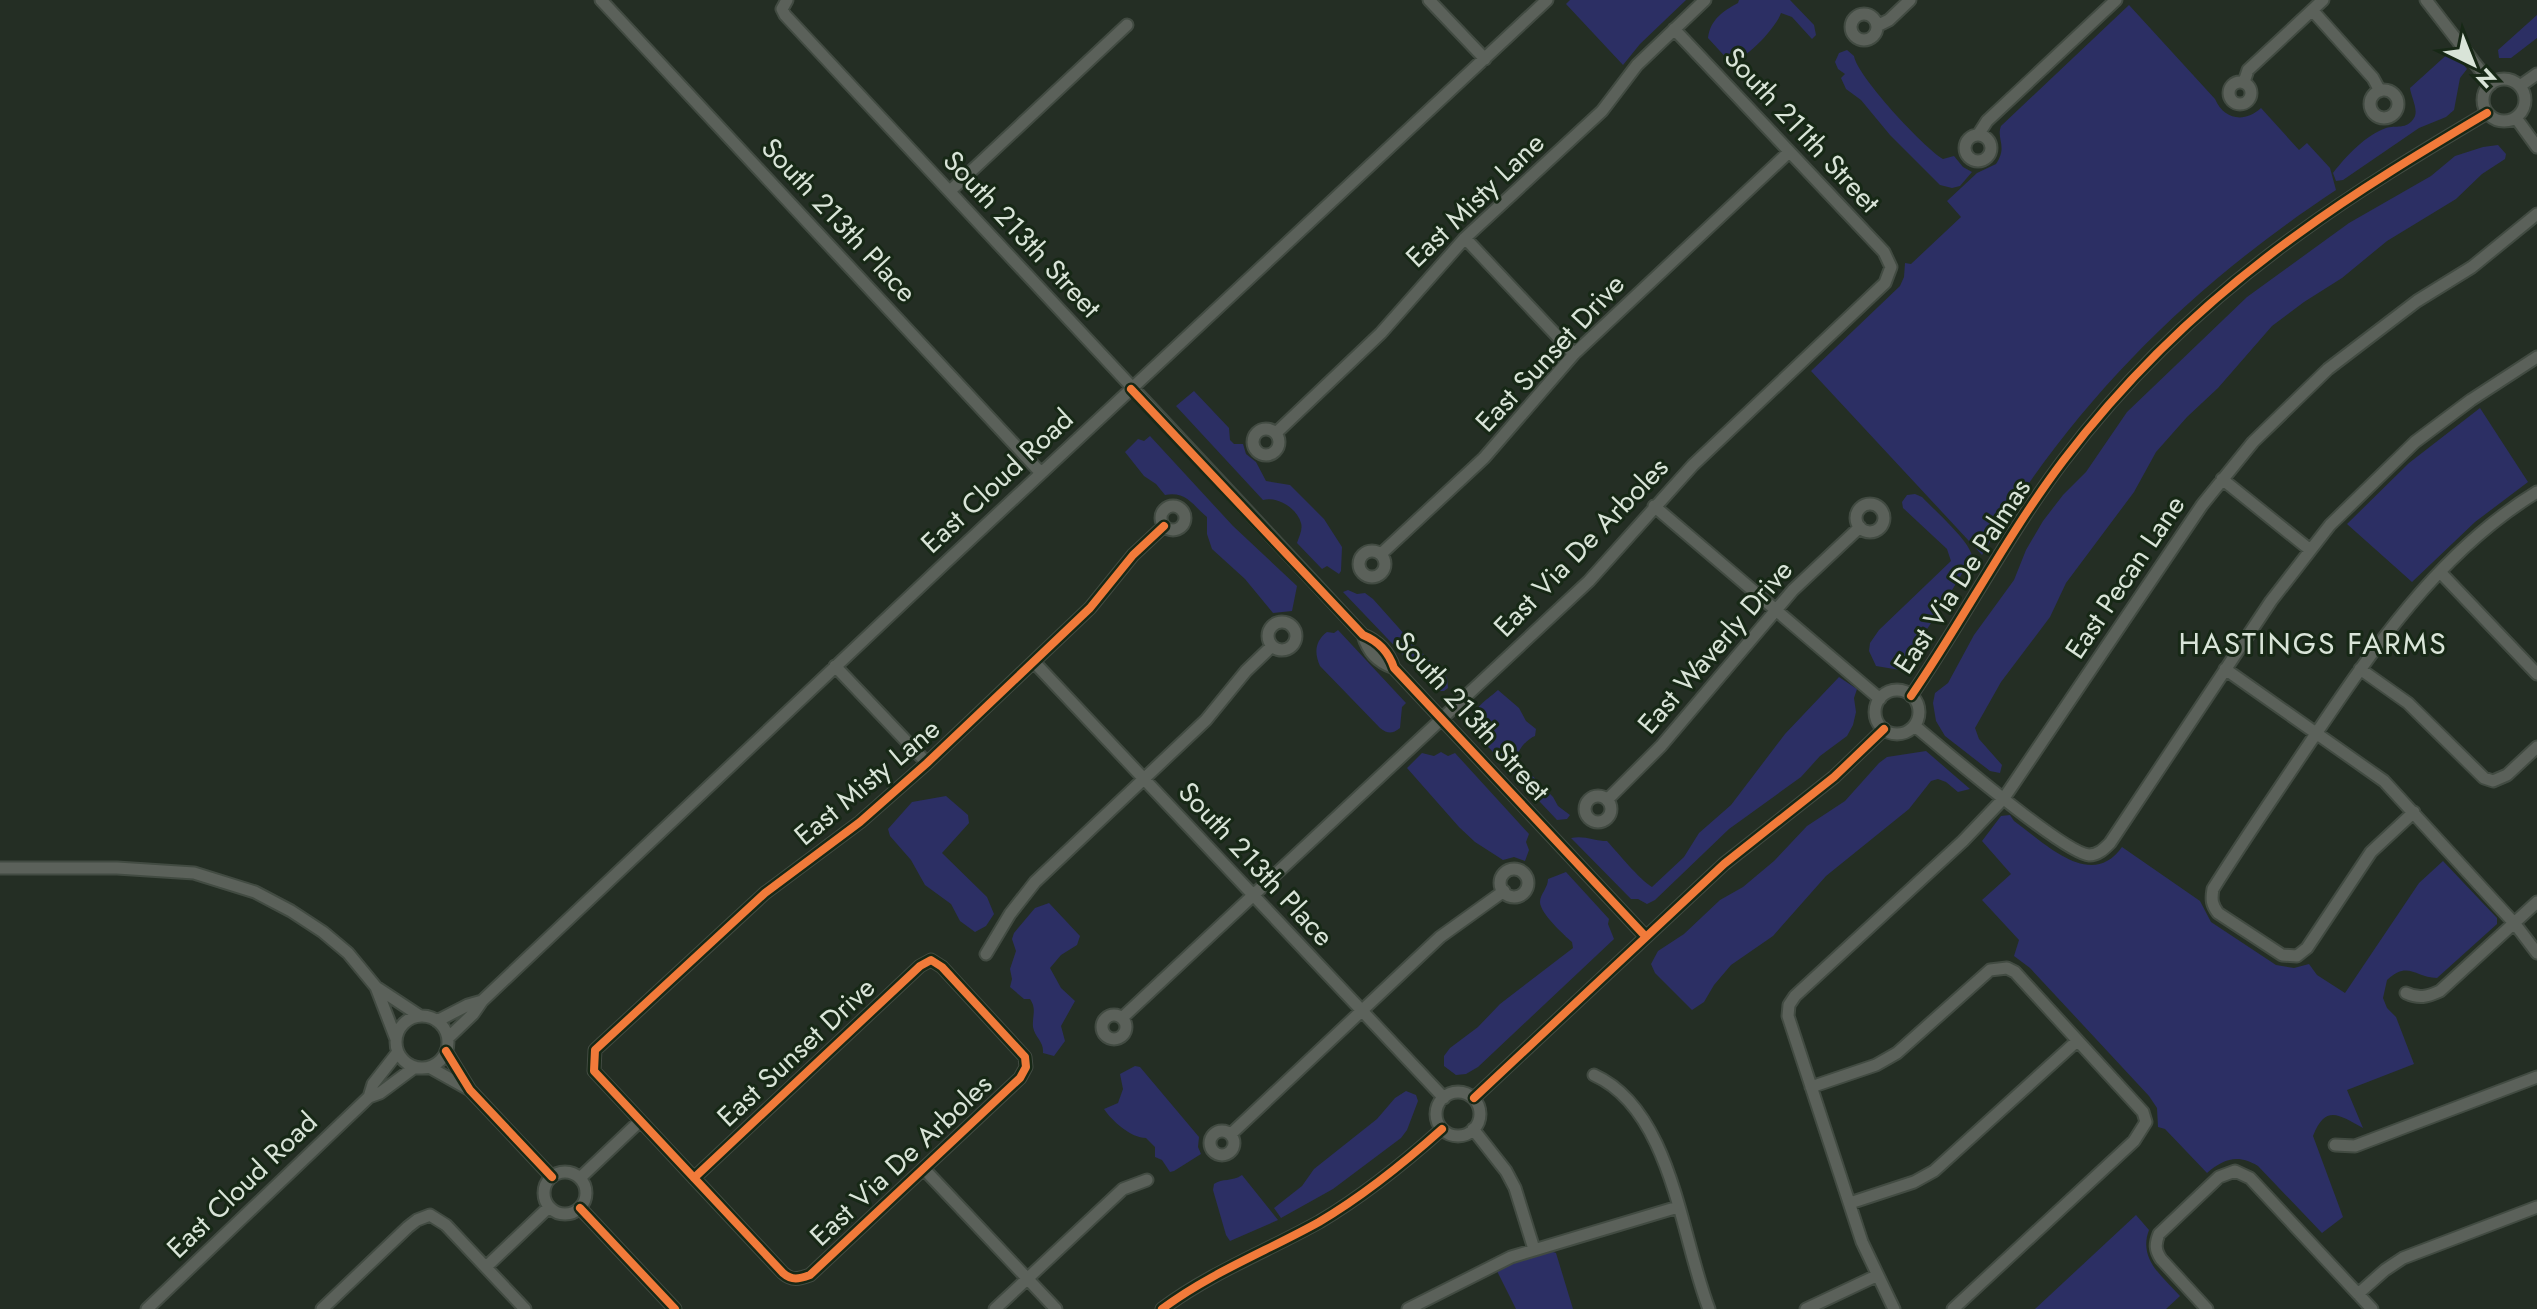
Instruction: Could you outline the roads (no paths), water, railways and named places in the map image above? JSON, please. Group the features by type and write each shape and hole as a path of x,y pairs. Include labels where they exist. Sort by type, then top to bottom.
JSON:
{"street":[{"name":"South 213th Place","path":"601,0 1041,473"},
{"path":"1429,0 1485,59"},
{"name":"East Cloud Road","path":"448,1038 482,1001 835,666 1547,0"},
{"name":"East Misty Lane","path":"1276,433 1381,333 1465,238 1602,111 1637,65 1705,0"},
{"path":"1877,26 1889,20 1910,0"},
{"path":"1978,135 1987,121 2116,0"},
{"path":"2244,82 2248,70 2323,0"},
{"path":"2426,0 2491,84"},
{"name":"South 213th Street","path":"785,2 782,9 785,15 1363,635 1366,648 1382,664 1394,668 1646,937"},
{"path":"2312,10 2373,78 2380,91"},
{"path":"950,191 1127,25"},
{"name":"South 211th Street","path":"1674,29 1884,252 1891,267"},
{"path":"2520,86 2537,74"},
{"path":"2503,79 2520,86 2524,92 2525,106 2516,118 2497,120 2487,113 2484,94 2491,84 2503,79"},
{"name":"East Via De Palmas","path":"1911,696 2042,490 2099,416 2151,358 2224,292 2297,234 2487,113"},
{"path":"2516,118 2537,147"},
{"name":"East Sunset Drive","path":"1381,554 1484,458 1574,354 1789,152"},
{"name":"East Pecan Lane","path":"1811,1087 1788,1016 1789,1005 1795,996 1963,841 2004,798 2222,479 2253,442 2328,369 2417,301 2472,267 2537,214"},
{"path":"1465,238 1574,354"},
{"name":"East Via De Arboles","path":"1122,1018 1598,572 1693,465 1885,283 1891,267"},
{"path":"1474,1098 1724,864 1834,777 1884,729 1889,733 1903,734 1915,726 2004,798 2076,850 2092,855 2101,852 2309,549 2361,493 2415,442 2471,400 2537,357"},
{"path":"2222,479 2309,549"},
{"path":"2414,812 2371,852 2307,948 2297,956 2282,955 2218,913 2211,901 2213,889 2316,733 2408,605 2474,539 2532,495 2537,509"},
{"path":"1654,506 1880,699"},
{"name":"East Misty Lane","path":"640,1121 594,1071 595,1050 765,893 870,814 927,763 1090,608 1133,555 1164,526"},
{"name":"East Waverly Drive","path":"1607,800 1661,746 1776,609 1860,527"},
{"path":"2440,572 2537,674"},
{"path":"986,954 1010,914 1035,882 1206,720 1272,646"},
{"name":"South 213th Place","path":"1034,662 1444,1098"},
{"path":"835,666 927,763"},
{"path":"2225,669 2371,770 2414,812 2537,953"},
{"path":"2360,669 2408,703 2477,773 2493,781 2507,775 2537,747"},
{"name":"East Via De Palmas","path":"1884,729 1876,718 1877,705 1880,699 1895,691 1911,696 1919,707 1915,726"},
{"path":"0,868 117,868 194,873 255,892 323,932 348,953 376,987 420,1016 437,1021 448,1038 440,1061 429,1067 415,1067 402,1059 376,987"},
{"path":"1231,1134 1440,937 1504,891"},
{"path":"2406,993 2417,998 2440,991 2537,902"},
{"name":"East Sunset Drive","path":"694,1178 920,966 931,960"},
{"name":"East Via De Arboles","path":"694,1178 783,1273 789,1278 800,1279 810,1275 1020,1078 1026,1067 1025,1057 942,967 931,960"},
{"path":"1894,1309 1876,1276 1811,1087 1876,1065 1897,1053 1997,967 2015,972 2137,1104 2146,1122 2134,1141 1953,1309"},
{"name":"East Cloud Road","path":"437,1021 482,1001"},
{"path":"396,1039 401,1026 420,1016"},
{"path":"1850,1203 1914,1182 1934,1171 2077,1041"},
{"path":"446,1051 470,1090 552,1177"},
{"name":"East Cloud Road","path":"369,1097 373,1084 398,1052"},
{"name":"East Cloud Road","path":"147,1309 369,1097 380,1093 415,1067"},
{"path":"429,1067 470,1090"},
{"path":"1594,1075 1621,1090 1639,1115 1667,1171 1709,1309"},
{"path":"2335,1145 2355,1146 2537,1077"},
{"path":"1459,1092 1474,1098 1480,1111 1473,1129 1461,1135 1442,1129 1437,1110 1444,1098 1459,1092"},
{"path":"580,1178 640,1121 694,1178"},
{"path":"1162,1309 1203,1282 1322,1220 1387,1175 1442,1129"},
{"path":"1473,1129 1510,1179 1534,1249"},
{"path":"924,1169 1056,1309"},
{"path":"2207,1309 2161,1259 2156,1246 2159,1234 2189,1205 2219,1177 2235,1171 2250,1178 2372,1309"},
{"path":"569,1172 580,1178 586,1196 580,1208 561,1214 549,1207 545,1189 552,1177 569,1172"},
{"path":"995,1309 1123,1189 1147,1180"},
{"path":"486,1267 549,1207"},
{"path":"1408,1309 1472,1275 1534,1249 1678,1207"},
{"path":"2358,1294 2403,1258 2537,1207"},
{"path":"580,1208 675,1309"},
{"path":"322,1309 408,1227 430,1215 446,1225 525,1309"},
{"path":"1806,1309 1876,1276"}],"district":[{"name":"HASTINGS FARMS","path":"2313,643"}]}
